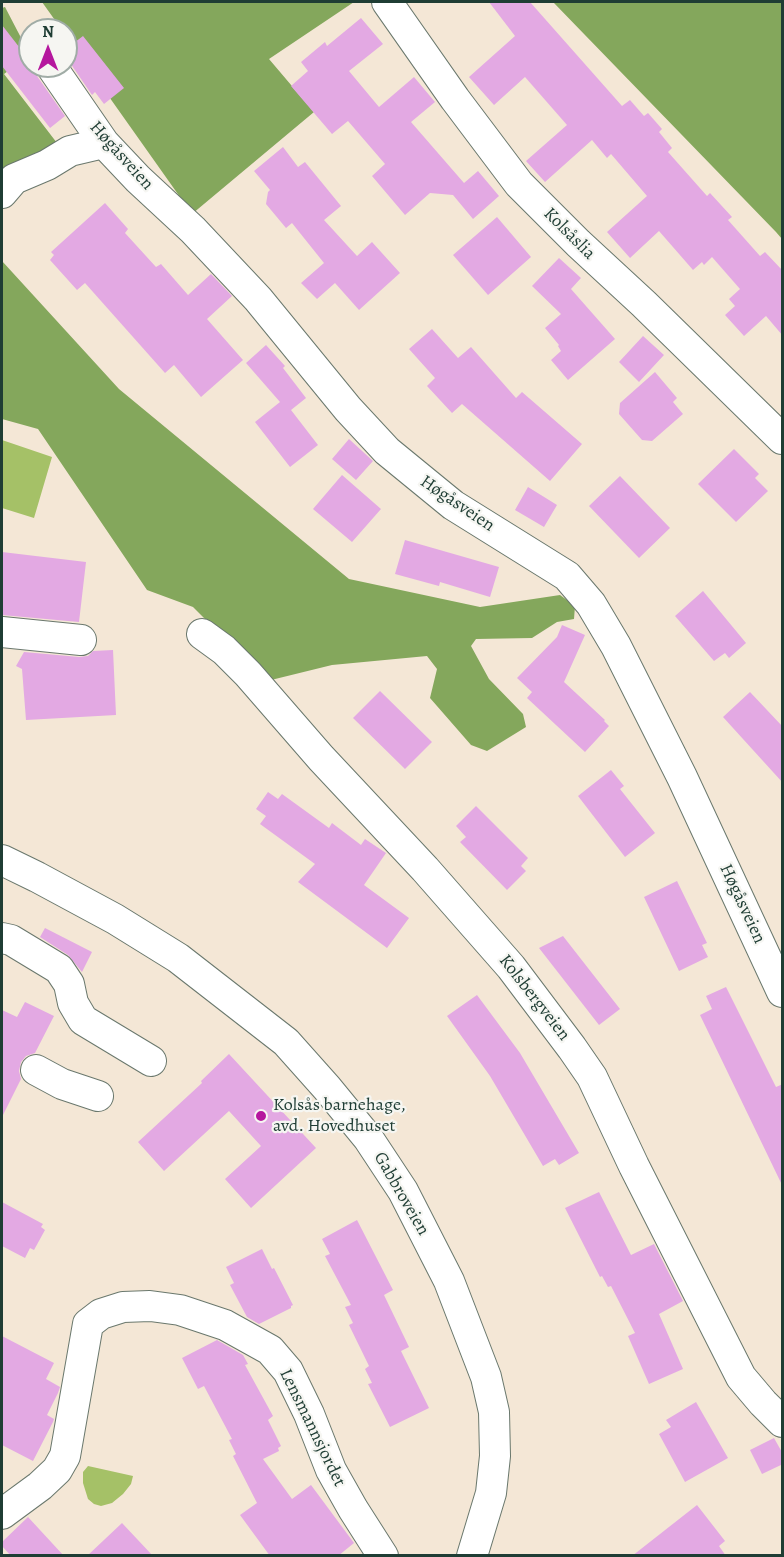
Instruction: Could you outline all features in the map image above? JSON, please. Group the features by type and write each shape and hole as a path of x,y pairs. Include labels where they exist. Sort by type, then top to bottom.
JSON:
{"street":[{"name":"Kolsåslia","path":"387,2 455,99 519,184 783,439"},
{"name":"Høgåsveien","path":"59,78 104,142 138,179 193,230 258,299 348,409 387,451 453,506 567,576 591,604 616,646 682,777 783,992"},
{"path":"2,193 14,179 47,165 69,151 104,142"},
{"path":"2,632 81,640"},
{"name":"Kolsbergveien","path":"202,634 224,650 248,674 321,758 433,878 511,967 572,1048 592,1077 634,1166 741,1377 783,1422"},
{"name":"Gabbroveien","path":"2,860 115,919 187,964 286,1042 368,1138 403,1191 449,1281 486,1377 494,1412 495,1456 491,1493 472,1556"},
{"path":"2,938 10,940 59,969 69,984 73,1003 82,1020 151,1061"},
{"path":"36,1071 62,1084 98,1096"},
{"name":"Lensmannsjordet","path":"2,1514 40,1486 57,1470 65,1456 88,1324 101,1314 112,1310 123,1307 150,1306 180,1310 225,1325 270,1350 288,1371 309,1414 331,1470 352,1509 383,1556"}],"green space":[{"path":"42,2 354,2 269,59 314,112 192,214 78,53 78,18 53,18"},
{"path":"553,2 782,2 782,239 776,232"},
{"path":"5,7 18,32 18,64 4,74 57,143 2,173 2,8"},
{"path":"2,261 119,389 349,579 480,607 560,595 575,606 574,619 557,622 532,638 476,639 471,646 489,679 523,714 526,727 487,751 471,745 430,698 437,669 427,656 332,665 267,681 193,607 147,590 38,429 2,419"},
{"path":"2,440 52,457 34,518 2,508"},
{"path":"88,1466 133,1476 131,1484 112,1503 101,1506 94,1504 88,1499 83,1483 83,1472"}],"building":[{"path":"489,2 530,2 622,106 630,100 644,116 648,113 662,129 659,132 672,148 668,152 707,196 710,193 732,217 728,220 760,256 765,252 783,271 783,336 766,316 744,336 725,315 735,306 729,299 740,289 712,257 704,265 702,262 693,270 659,231 630,258 607,232 647,196 611,154 607,158 592,140 545,182 526,161 567,125 525,77 494,105 469,77 515,36"},
{"path":"361,18 383,44 349,71 379,107 414,77 435,102 411,122 464,183 478,171 499,196 473,219 453,195 430,193 405,215 372,176 385,164 348,121 332,134 291,86 308,71 301,62 325,42 327,46"},
{"path":"2,25 18,46 18,78 38,78 65,116 50,128 2,66"},
{"path":"83,36 124,88 104,104 95,92 92,95 78,75 78,40"},
{"path":"283,147 298,167 305,162 341,206 324,220 357,256 372,242 400,273 359,310 335,283 317,299 301,283 324,263 292,223 286,228 266,204 270,190 254,171"},
{"path":"105,203 128,229 125,233 156,267 161,264 188,295 211,274 232,296 207,319 243,360 201,397 174,365 165,373 85,283 77,290 50,260 54,255 51,252"},
{"path":"497,217 531,257 488,295 453,255"},
{"path":"559,258 581,278 571,289 615,339 568,380 551,360 561,351 545,328 561,314 532,286"},
{"path":"432,329 458,358 471,347 516,398 522,392 582,444 550,481 462,404 452,413 427,386 435,378 409,349"},
{"path":"643,336 664,355 639,382 619,362"},
{"path":"266,345 285,366 283,368 306,398 291,410 318,445 290,467 255,422 280,402 246,363"},
{"path":"655,372 677,398 673,402 683,414 652,441 642,440 619,414 620,403"},
{"path":"349,439 373,461 356,480 332,459"},
{"path":"734,449 759,474 755,478 768,491 736,522 698,484"},
{"path":"342,475 381,509 352,542 313,509"},
{"path":"620,476 670,528 639,558 589,506"},
{"path":"528,487 557,505 544,527 515,510"},
{"path":"405,540 499,567 490,597 440,582 439,586 395,574"},
{"path":"2,552 86,562 79,622 2,615"},
{"path":"703,591 746,643 729,658 725,653 714,661 675,616"},
{"path":"562,625 585,635 564,682 609,726 585,752 527,698 532,692 517,678 557,637"},
{"path":"113,650 116,715 26,720 22,669 16,666 24,652 79,657 88,656 93,651"},
{"path":"380,691 432,742 405,769 353,718"},
{"path":"750,692 783,727 783,783 723,717"},
{"path":"611,770 624,786 620,789 655,833 625,857 578,796"},
{"path":"268,792 278,799 282,794 329,828 332,823 361,845 365,839 386,853 364,885 409,918 387,948 298,882 315,864 260,824 266,816 256,809"},
{"path":"476,806 528,858 521,866 526,871 507,890 460,842 466,837 456,826"},
{"path":"677,881 707,943 702,945 708,957 679,971 644,897"},
{"path":"45,928 92,952 82,972 68,955 40,937"},
{"path":"563,936 620,1009 599,1025 539,948"},
{"path":"726,987 776,1087 783,1084 783,1187 700,1015 712,1009 706,996"},
{"path":"477,995 520,1053 579,1153 559,1165 555,1159 543,1166 490,1076 447,1016"},
{"path":"25,1002 54,1016 35,1053 26,1056 21,1062 19,1071 21,1079 2,1117 2,1010 17,1017"},
{"path":"229,1054 316,1148 251,1208 225,1179 261,1146 229,1111 164,1171 138,1142 202,1083 201,1081"},
{"path":"599,1192 631,1255 654,1244 683,1301 659,1314 683,1369 649,1384 628,1336 635,1333 611,1286 608,1287 602,1276 600,1277 565,1208"},
{"path":"2,1202 43,1224 41,1227 45,1230 34,1250 30,1248 25,1258 2,1246"},
{"path":"357,1220 393,1290 384,1295 409,1347 401,1351 429,1408 390,1427 368,1384 372,1383 365,1369 369,1366 349,1325 353,1323 345,1307 351,1305 325,1256 330,1254 322,1239"},
{"path":"262,1249 293,1305 259,1324 247,1317 230,1285 234,1283 226,1267"},
{"path":"2,1336 54,1363 46,1379 60,1387 47,1415 54,1419 53,1422 33,1461 2,1445"},
{"path":"217,1340 243,1355 248,1364 245,1365 273,1416 268,1420 281,1446 278,1448 279,1451 263,1459 292,1499 311,1485 354,1543 338,1556 270,1556 240,1515 257,1503 233,1456 236,1454 229,1440 232,1439 204,1386 198,1389 182,1358"},
{"path":"696,1402 728,1458 685,1482 659,1434 671,1427 666,1420"},
{"path":"774,1438 783,1454 783,1464 762,1474 750,1450"},
{"path":"697,1505 725,1541 719,1546 726,1556 632,1556"},
{"path":"28,1517 64,1556 11,1556 2,1546 2,1542"},
{"path":"122,1523 153,1556 87,1556"}],"place":[{"name":"Kolsås barnehage, avd. Hovedhuset","path":"261,1116"}]}
